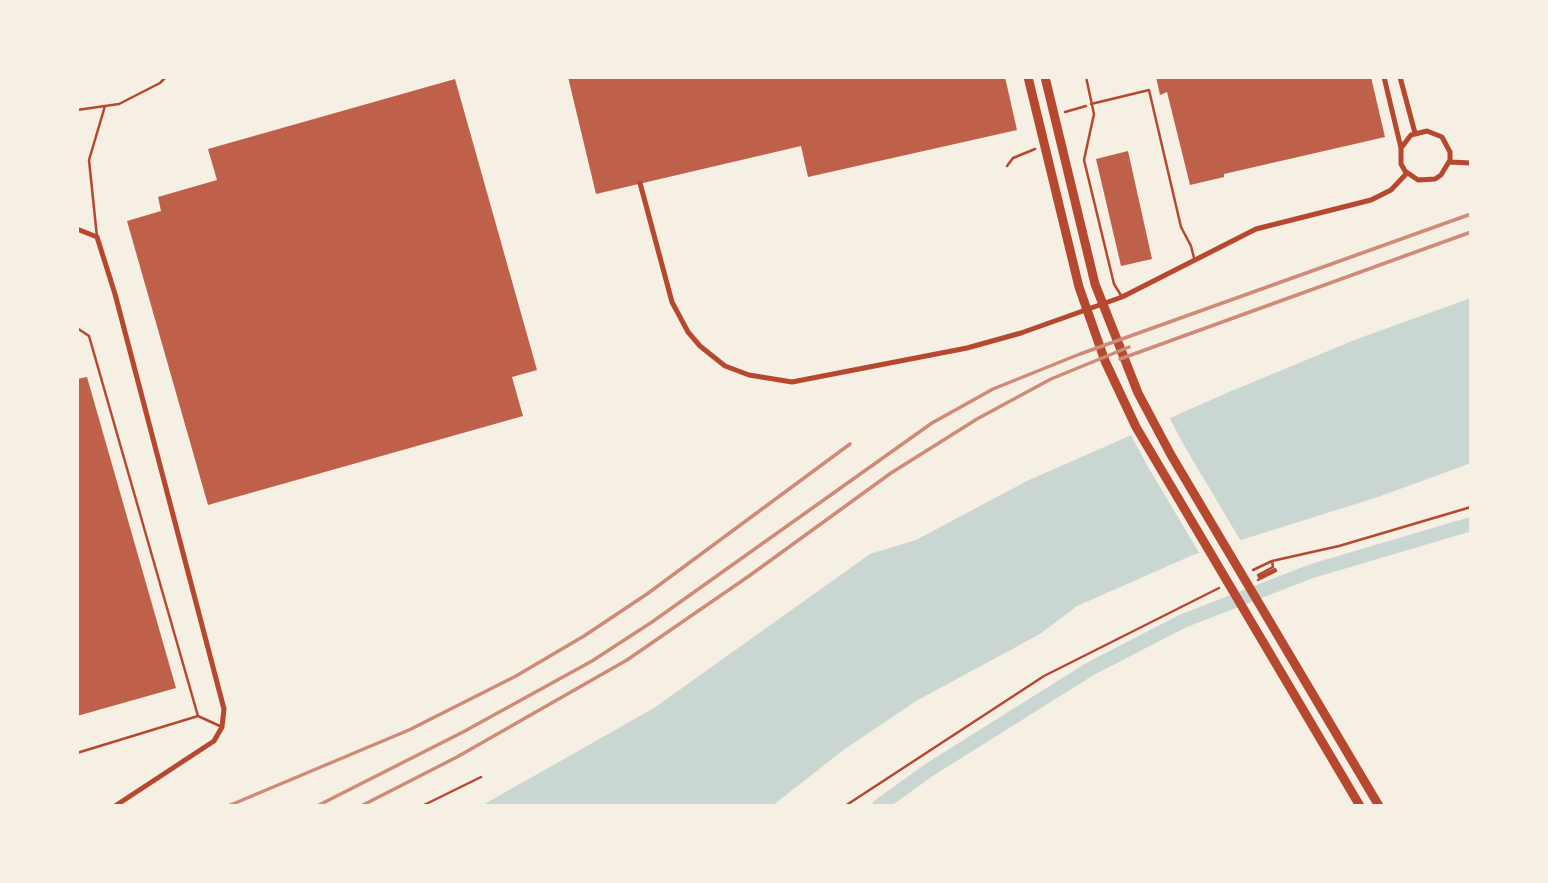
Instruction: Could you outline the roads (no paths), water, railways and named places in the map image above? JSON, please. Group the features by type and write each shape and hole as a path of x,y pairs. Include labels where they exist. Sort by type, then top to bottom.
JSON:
{"main road":[{"path":"1028,77 1076,275 1105,361 1136,427 1360,806"},
{"path":"1045,77 1095,284 1138,393 1178,466 1379,806"}],"street":[{"path":"1384,77 1401,148 1401,164 1407,173 1418,180 1435,179 1449,162 1450,152 1442,137 1427,131 1415,133 1401,148"},
{"path":"1400,77 1415,133"},
{"path":"1449,162 1471,163"},
{"path":"639,183 677,313 688,332 725,366 773,381 806,381 953,351 1021,333 1122,297 1256,229 1371,200 1391,190 1407,173"},
{"path":"77,229 97,237 115,294 224,709 222,727 214,741 115,806"}],"lane":[{"path":"77,110 119,104 160,83 166,77"},
{"path":"1086,77 1093,123 1084,160 1114,284 1122,297"},
{"path":"1091,104 1149,90 1181,228 1195,260"},
{"path":"97,237 89,160 105,106"},
{"path":"77,328 89,336 198,716"},
{"path":"77,753 198,716 222,727"},
{"path":"422,806 481,776"}],"waterway":[{"path":"879,806 929,770 1090,669 1183,621 1312,571 1471,524"}],"railway":[{"path":"317,806 463,732 592,661 652,622 932,423 993,389 1080,354 1471,214"},
{"path":"1120,359 1471,232"},
{"path":"361,806 457,757 627,660 891,473 977,419 1051,379 1129,347"},
{"path":"228,806 409,730 516,676 584,636 647,594 850,444"}]}
